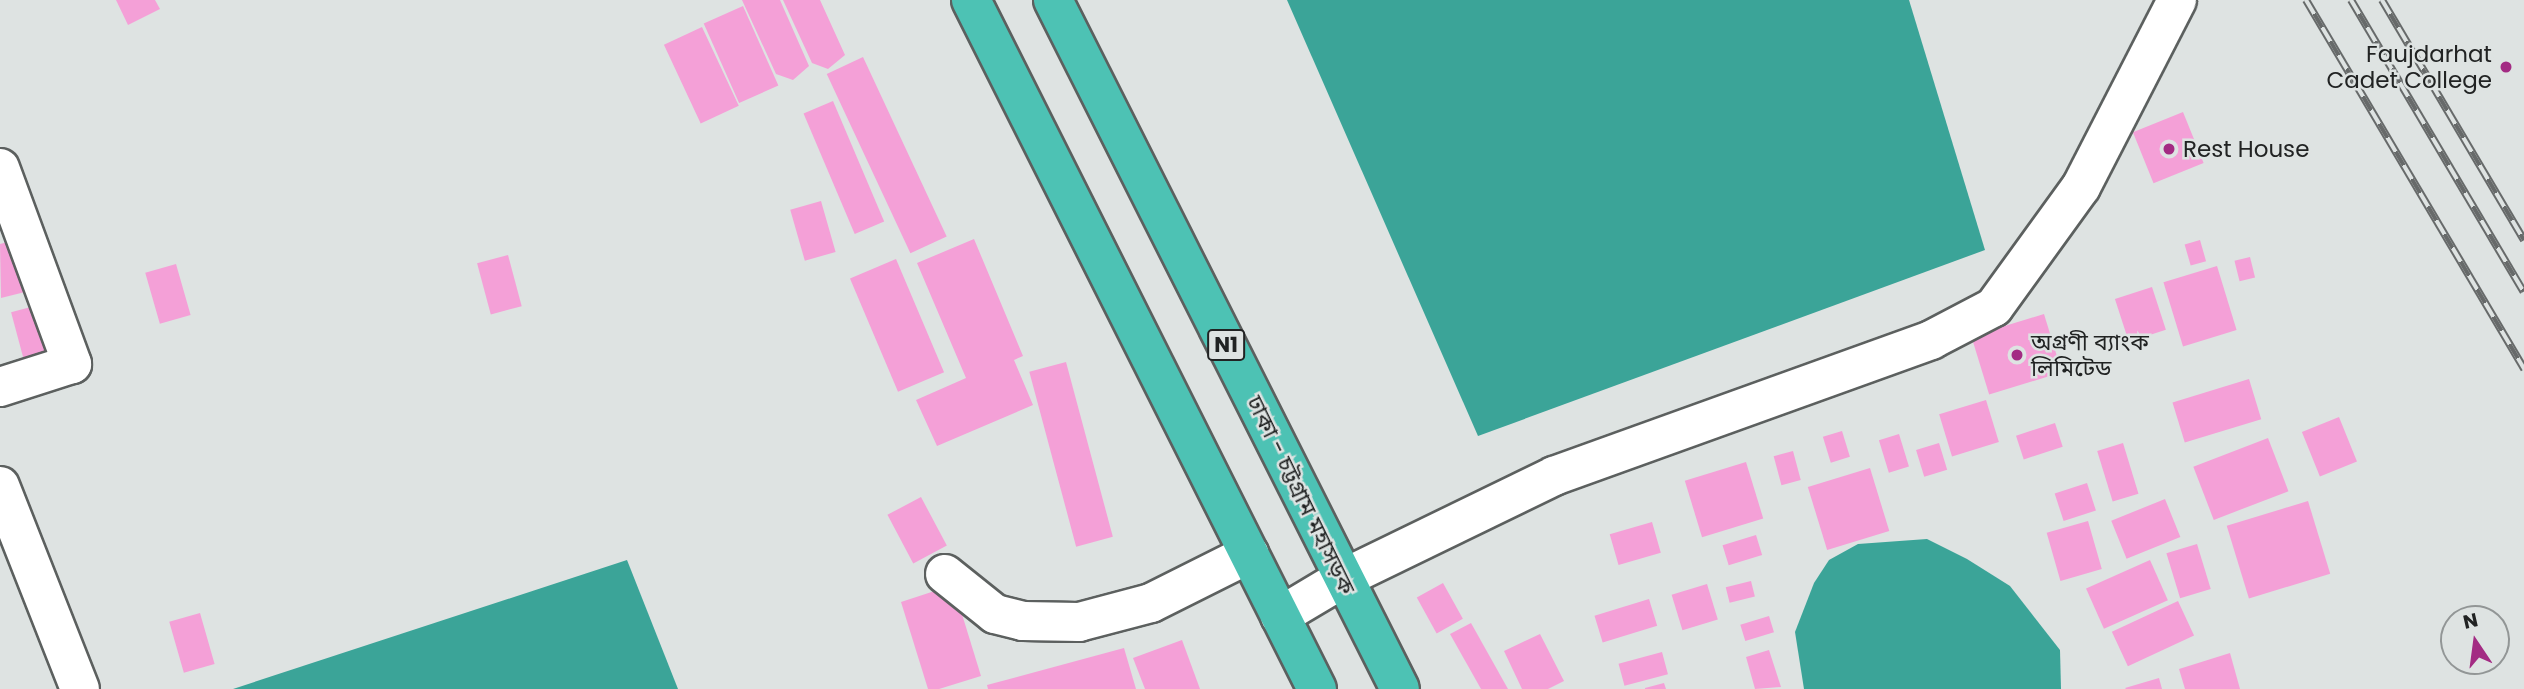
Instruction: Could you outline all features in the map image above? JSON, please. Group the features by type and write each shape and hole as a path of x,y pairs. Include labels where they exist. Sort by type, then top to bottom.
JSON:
{"highway":[{"path":"971,0 1318,689"},
{"name":"ঢাকা - চট্টগ্রাম মহাসড়ক","path":"1053,0 1342,579 1400,689"}],"street":[{"path":"1280,616 1342,579 1554,476 1931,340 1994,307 2081,187 2177,0"},
{"path":"0,168 72,364 0,387"},
{"path":"0,486 79,689"},
{"path":"945,575 995,614 1023,621 1079,622 1151,603 1249,554"}],"shaded area":[{"path":"1287,0 1909,0 1985,250 1478,436"},
{"path":"1927,539 1967,559 2010,586 2060,650 2061,689 1804,689 1795,632 1814,583 1829,560 1858,544"},
{"path":"627,560 678,689 233,689"}],"building":[{"path":"116,0 155,0 160,9 128,25"},
{"path":"742,0 780,0 809,66 793,80 776,74"},
{"path":"783,0 820,0 845,55 828,69 812,63"},
{"path":"743,6 778,85 739,103 704,23"},
{"path":"702,27 739,106 701,124 664,45"},
{"path":"863,57 947,236 910,253 827,74"},
{"path":"833,101 884,222 855,234 804,114"},
{"name":"Rest House","path":"2183,112 2204,163 2154,183 2133,132"},
{"path":"821,201 836,252 805,261 790,210"},
{"path":"19,239 33,290 1,298 0,244"},
{"path":"974,239 1023,356 1014,360 1033,405 937,446 916,400 966,378 917,263"},
{"path":"2200,240 2206,261 2191,266 2185,244"},
{"path":"508,255 522,306 491,314 477,263"},
{"path":"2250,257 2255,277 2240,281 2234,261"},
{"path":"896,259 944,372 898,392 850,279"},
{"path":"176,264 191,315 160,324 145,273"},
{"path":"2217,266 2237,330 2183,346 2163,282"},
{"path":"2152,287 2166,330 2129,342 2115,299"},
{"path":"42,304 56,356 25,364 11,312"},
{"name":"অগ্রণী ব্যাংক লিমিটেড","path":"2044,314 2062,372 1989,395 1971,336"},
{"path":"1066,362 1113,537 1076,547 1029,372"},
{"path":"2249,379 2261,419 2185,443 2172,402"},
{"path":"1986,400 1999,442 1952,456 1939,414"},
{"path":"2339,417 2357,462 2320,476 2302,432"},
{"path":"2055,423 2063,447 2024,459 2016,436"},
{"path":"1842,431 1850,457 1831,463 1823,437"},
{"path":"1899,434 1909,467 1889,473 1879,440"},
{"path":"2268,438 2288,491 2214,520 2193,467"},
{"path":"1939,443 1947,470 1924,477 1916,450"},
{"path":"2123,443 2138,494 2113,502 2097,451"},
{"path":"1793,451 1801,480 1781,485 1774,456"},
{"path":"1746,462 1763,518 1702,537 1685,481"},
{"path":"1870,468 1889,531 1827,550 1808,487"},
{"path":"2087,483 2096,511 2064,521 2055,494"},
{"path":"921,497 947,546 913,563 887,515"},
{"path":"2165,499 2180,537 2127,559 2111,521"},
{"path":"2308,501 2330,574 2249,599 2227,526"},
{"path":"2088,521 2102,569 2060,581 2047,533"},
{"path":"1652,522 1661,553 1619,565 1610,534"},
{"path":"1756,535 1762,555 1729,565 1723,545"},
{"path":"2197,544 2211,589 2180,598 2166,553"},
{"path":"2150,560 2168,600 2104,629 2086,588"},
{"path":"1751,581 1755,597 1730,603 1726,587"},
{"path":"1443,583 1463,619 1437,633 1417,598"},
{"path":"1707,584 1718,619 1682,630 1672,595"},
{"path":"953,585 981,676 939,689 928,689 901,602"},
{"path":"1649,599 1657,626 1603,642 1594,616"},
{"path":"2178,601 2194,635 2128,666 2112,632"},
{"path":"200,613 215,664 184,673 169,622"},
{"path":"1769,616 1774,632 1745,641 1740,625"},
{"path":"1471,623 1508,689 1481,689 1450,634"},
{"path":"1540,634 1564,681 1548,689 1522,689 1504,651"},
{"path":"1182,640 1200,689 1145,689 1133,658"},
{"path":"1124,648 1136,689 988,689 987,685"},
{"path":"1769,650 1781,687 1755,689 1746,657"},
{"path":"1662,652 1668,674 1624,686 1619,664"},
{"path":"2230,653 2240,689 2185,689 2179,669"},
{"path":"2159,678 2162,689 2125,688"},
{"path":"1664,683 1666,689 1645,689 1645,688"}],"railway":[{"path":"2306,0 2524,369"},
{"path":"2351,0 2524,292"},
{"path":"2382,0 2524,240"}],"place":[{"name":"Faujdarhat Cadet College","path":"2506,67"},
{"name":"Rest House","path":"2169,149"},
{"name":"অগ্রণী ব্যাংক লিমিটেড","path":"2017,355"}]}
